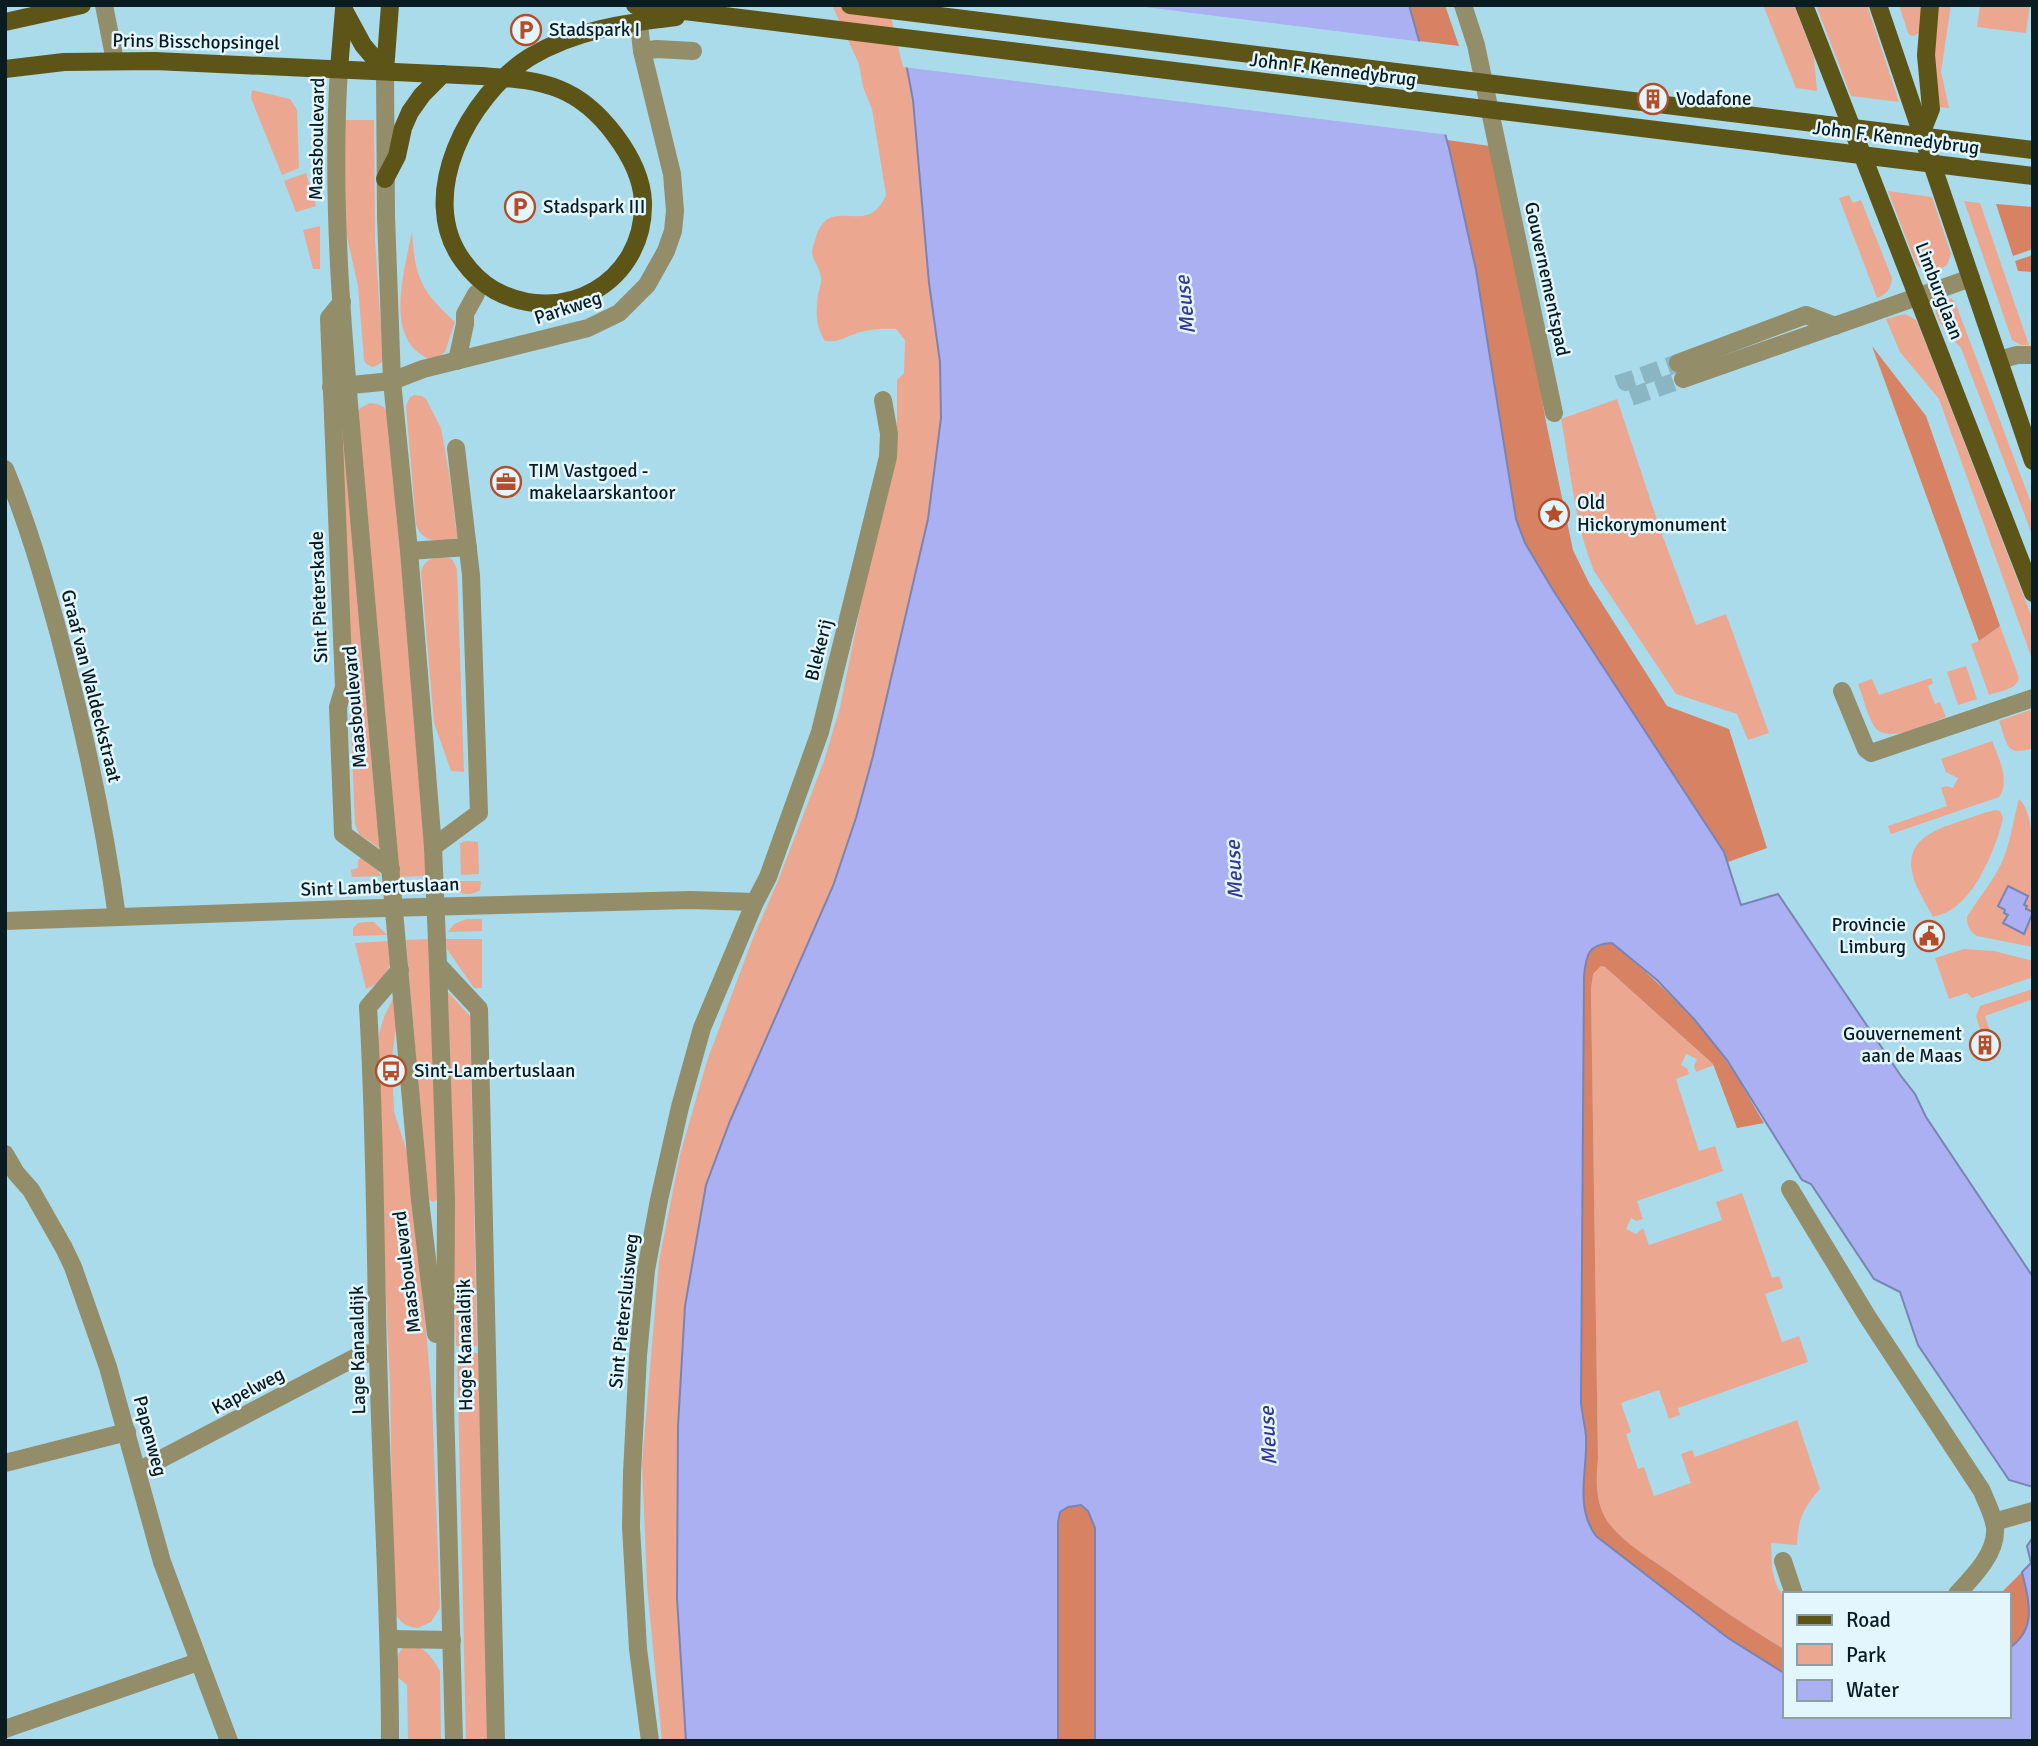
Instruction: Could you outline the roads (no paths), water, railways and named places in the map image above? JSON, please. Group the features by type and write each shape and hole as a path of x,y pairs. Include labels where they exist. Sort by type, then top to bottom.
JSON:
{"main road":[{"path":"5,22 82,5"},
{"name":"Maasboulevard","path":"385,71 390,5"},
{"name":"John F. Kennedybrug","path":"635,5 2030,175"},
{"name":"John F. Kennedybrug","path":"850,5 2031,150"},
{"name":"Limburglaan","path":"1804,5 2033,593"},
{"name":"Limburglaan","path":"1878,5 2033,461"},
{"path":"1922,134 1931,109 1926,55 1930,5"},
{"path":"344,8 363,45 385,71"},
{"name":"Maasboulevard","path":"339,69 344,8"},
{"path":"485,295 478,278 459,255 449,234 445,206 448,175 454,154 482,103 516,67 533,55 563,41 612,26 708,14"},
{"name":"Prins Bisschopsingel","path":"5,69 64,62 115,61 385,71 513,78 544,84 570,94 582,101 613,131 631,160 639,180 643,202 636,242 621,269 599,289 571,301 550,304 485,295"},
{"path":"385,179 397,156 403,128 410,113 422,94 443,74"}],"street":[{"path":"104,5 115,61"},
{"name":"Parkweg","path":"339,386 392,381 423,369 600,324 627,306 647,285 666,251 673,231 675,211 672,174 653,85 642,51 639,24 642,5"},
{"name":"Gouvernementspad","path":"1463,5 1476,45 1553,413"},
{"path":"642,51 657,48 693,51"},
{"name":"Maasboulevard","path":"339,69 337,193 342,302"},
{"name":"Maasboulevard","path":"385,71 385,179 392,381 409,551 436,907 446,1199 445,1403 454,1741"},
{"path":"1680,371 1806,315 1835,326 1970,278"},
{"path":"457,360 465,314 485,295"},
{"name":"Sint Pieterskade","path":"342,302 329,318 339,386 344,687 338,707 343,834 391,869"},
{"path":"1999,360 2017,355 2033,355"},
{"name":"Maasboulevard","path":"339,386 391,869 420,1200 445,1403"},
{"name":"Blekerij","path":"755,902 768,877 820,732 841,651 888,457 883,400"},
{"path":"433,847 479,813 471,575 456,447"},
{"name":"Graaf van Waldeckstraat","path":"5,469 37,560 76,697 92,769 117,917"},
{"path":"409,551 468,547"},
{"path":"1842,691 1866,750 1871,753 2033,698"},
{"name":"Sint Lambertuslaan","path":"5,920 690,900 755,902"},
{"name":"Sint Pietersluisweg","path":"650,1741 638,1649 631,1527 638,1356 646,1270 659,1200 691,1065 702,1028 755,902"},
{"name":"Hoge Kanaaldijk","path":"438,965 479,1009 495,1741"},
{"name":"Lage Kanaaldijk","path":"390,1741 390,1639 368,1007 400,970"},
{"name":"Papenweg","path":"5,1154 16,1173 31,1190 68,1257 108,1367 162,1562 229,1741"},
{"path":"1790,1189 1867,1316 1982,1491 1994,1522 1994,1539 1988,1556 1959,1592"},
{"name":"Kapelweg","path":"138,1471 360,1355 378,1352"},
{"path":"5,1463 127,1432"},
{"path":"1994,1522 2025,1513"},
{"path":"1783,1562 1793,1592"},
{"path":"390,1639 452,1640"},
{"path":"5,1729 198,1662"}],"water":[{"name":"Meuse","path":"891,5 1409,5 1449,148 1476,270 1516,519 1525,543 1724,852 1741,905 1778,894 1915,1094 1926,1117 2033,1277 2033,1487 2009,1480 1918,1345 1900,1292 1874,1279 1811,1184 1802,1180 1727,1060 1694,1019 1657,980 1612,943 1593,948 1587,957 1584,976 1581,1403 1586,1436 1584,1500 1589,1524 1596,1536 1728,1638 1783,1672 1783,1718 2010,1718 2010,1647 2024,1633 2027,1624 2029,1604 2022,1572 2031,1563 2027,1546 2033,1537 2033,1741 1095,1741 1095,1528 1088,1511 1081,1505 1068,1507 1060,1512 1058,1522 1058,1741 686,1741 677,1598 678,1426 685,1306 706,1185 730,1121 833,886 856,818 928,519 941,418 940,362 929,283 913,100"},
{"path":"2008,886 2028,896 2024,905 2033,912 2024,934 2003,923 2008,915 1998,906"}],"tunnel":[{"path":"1623,373 1626,382 1678,363"},
{"path":"1631,397 1683,379"}],"place":[{"name":"Stadspark I","path":"526,30"},
{"name":"Vodafone","path":"1653,99"},
{"name":"Stadspark III","path":"520,207"},
{"name":"TIM Vastgoed - makelaarskantoor","path":"506,482"},
{"name":"Old Hickorymonument","path":"1554,514"},
{"name":"Provincie Limburg","path":"1929,936"},
{"name":"Gouvernement aan de Maas","path":"1985,1045"},
{"name":"Sint-Lambertuslaan","path":"391,1071"}]}
